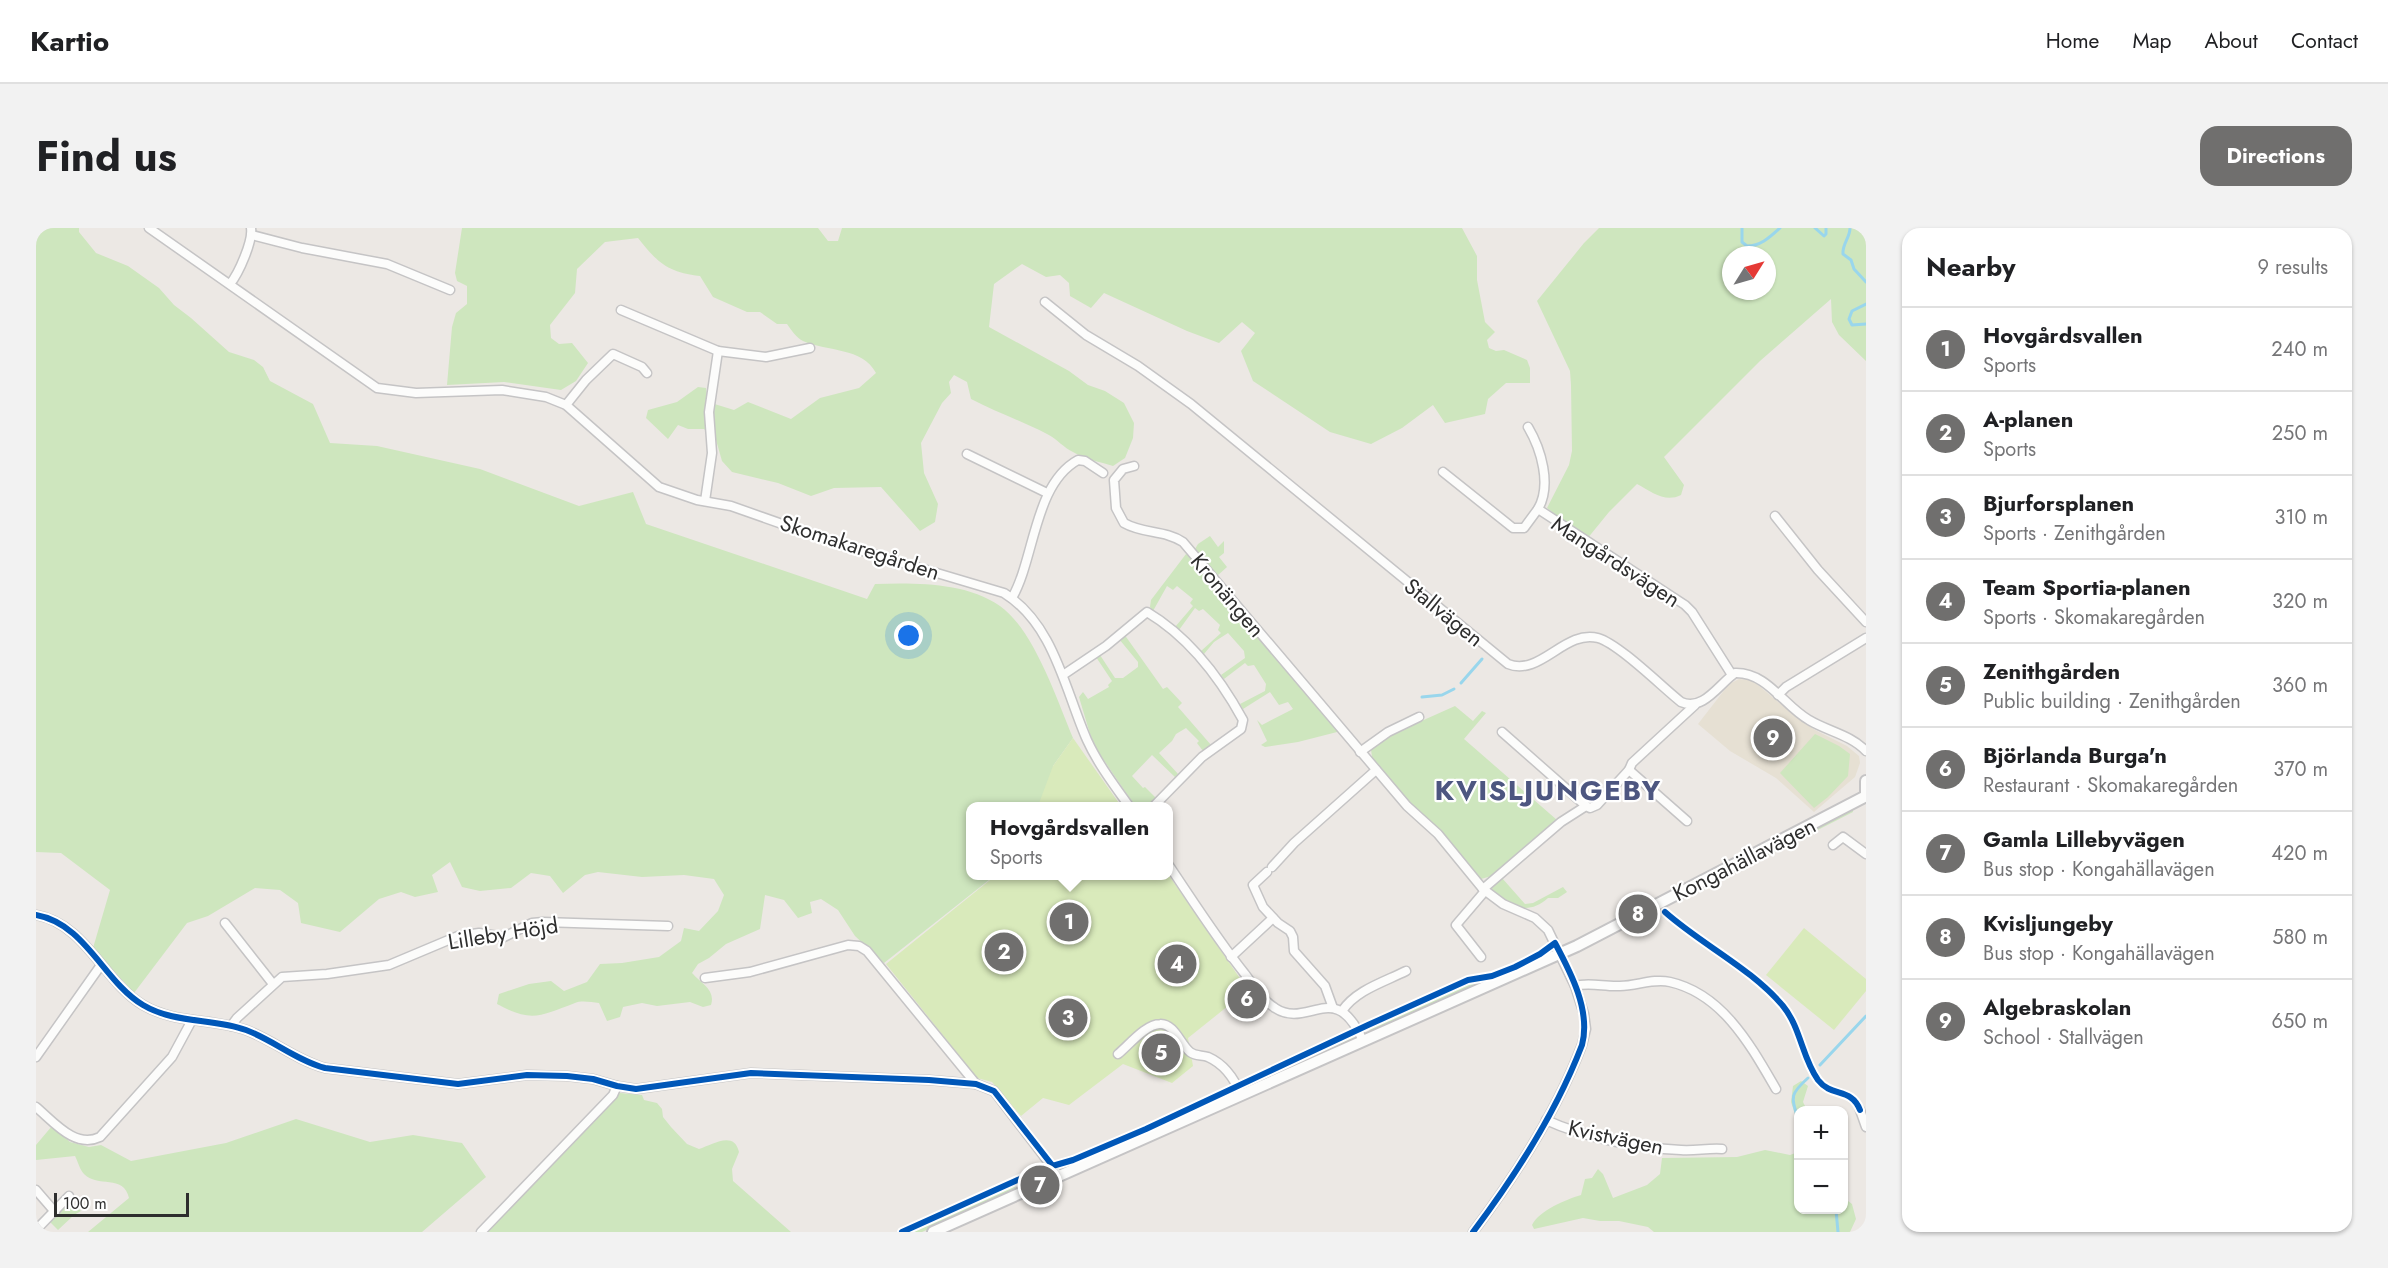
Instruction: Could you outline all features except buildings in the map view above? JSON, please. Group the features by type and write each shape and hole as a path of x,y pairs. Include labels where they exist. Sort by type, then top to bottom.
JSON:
{"street":[{"name":"Skomakaregården","path":"149,228 377,388 416,393 502,390 546,396 566,405 652,483 678,495 731,506 836,543 975,583 1012,598 1040,630 1063,675 1088,741 1126,802"},
{"path":"230,284 252,232 302,248 387,264 450,290"},
{"name":"Stallvägen","path":"1045,302 1086,335 1138,366 1196,408 1508,664 1525,665 1575,640 1589,636 1600,638 1682,702 1695,705"},
{"path":"621,310 718,351 766,357 810,348"},
{"path":"705,501 712,453 709,412 718,351"},
{"path":"566,405 569,398 613,354 642,367 647,373"},
{"name":"Mangårdsvägen","path":"1443,472 1513,528 1524,528 1538,509 1545,493 1537,442 1528,427"},
{"path":"967,454 1047,493"},
{"path":"1012,598 1025,569 1047,493 1064,472 1078,460 1085,461 1103,473"},
{"name":"Kronängen","path":"1134,466 1123,469 1114,480 1116,508 1124,523 1141,530 1167,534 1183,542 1360,752 1407,806 1438,834 1484,890 1503,904 1542,923 1560,953 1575,986 1584,1014 1585,1036 1578,1057 1514,1176 1473,1232"},
{"name":"Mangårdsvägen","path":"1538,509 1689,608 1732,675"},
{"path":"1775,516 1818,570 1866,622"},
{"path":"1063,675 1106,646 1147,612 1181,638 1206,663 1244,720 1241,729 1202,757 1159,802"},
{"path":"1778,695 1786,687 1866,638"},
{"path":"1502,732 1590,808 1597,805 1629,770 1632,763 1695,705 1732,675 1741,673 1755,677 1809,720 1851,740 1866,751"},
{"path":"1360,752 1388,732 1419,717"},
{"path":"1333,1008 1325,986 1294,951 1290,931 1273,918 1253,889 1255,882 1296,840 1376,770"},
{"path":"1629,770 1687,821"},
{"name":"Kongahällavägen","path":"933,1232 1560,953 1866,795 1866,781"},
{"path":"1481,957 1456,925 1484,890 1561,822 1586,806"},
{"path":"1833,845 1843,837 1866,854"},
{"path":"1173,871 1231,957 1264,1000 1278,1010 1292,1013 1333,1008 1342,1011 1353,1021 1364,1041"},
{"path":"36,915 70,930 101,965 141,1004 166,1015 231,1026 255,1034 305,1061 325,1068 458,1084 548,1075 583,1077 617,1086 647,1088 702,1078 751,1073 976,1084 994,1091 1059,1176"},
{"path":"1231,957 1273,918"},
{"name":"Lilleby Höjd","path":"231,1026 278,979 292,975 327,974 389,965 458,936 479,933 504,937 532,923 543,921 668,926"},
{"path":"225,923 273,984"},
{"path":"705,978 750,972 848,945 859,946 867,951 976,1084"},
{"path":"36,1057 101,965"},
{"path":"1342,1011 1360,994 1406,971"},
{"path":"1575,986 1583,984 1620,986 1660,981 1683,986 1711,1002 1729,1018 1776,1089"},
{"path":"36,1107 71,1136 90,1141 100,1137 166,1064 192,1020"},
{"path":"1118,1054 1148,1028 1160,1024 1167,1026 1193,1054 1210,1058 1218,1064 1236,1083 1241,1095"},
{"path":"481,1232 613,1095 617,1086"},
{"path":"1860,1110 1866,1127"},
{"name":"Kvistvägen","path":"1546,1120 1567,1129 1647,1148 1722,1149"},
{"path":"36,1190 55,1212"},
{"path":"36,1230 69,1196"}],"shaded area":[{"path":"1739,679 1752,680 1795,716 1815,730 1847,746 1859,756 1860,763 1855,777 1814,812 1776,778 1730,751 1698,724 1729,684"}],"green space":[{"path":"36,228 79,228 79,232 96,253 128,266 159,288 174,305 229,352 254,360 263,367 270,381 313,404 330,443 377,446 480,469 579,506 633,492 646,524 867,599 875,584 923,584 956,588 986,598 1000,606 1024,631 1052,686 1073,738 1053,766 1110,802 966,802 966,880 989,880 884,963 855,936 838,910 821,899 810,902 812,913 798,918 784,900 765,895 760,929 726,944 698,964 692,973 710,991 711,1005 703,1007 690,1002 657,1006 642,1003 623,1007 620,1017 607,1021 599,1003 577,1002 536,1016 519,1014 497,1004 499,994 529,984 551,981 564,991 587,982 600,964 659,957 681,941 684,928 699,931 718,911 724,895 714,879 684,875 642,877 598,872 585,875 563,893 550,876 531,873 511,888 480,891 462,887 450,862 432,875 438,892 415,897 401,892 379,899 340,932 301,923 298,903 280,890 255,888 208,916 187,923 134,993 93,948 110,890 61,853 36,852"},
{"path":"462,228 818,228 828,241 838,241 842,228 1462,228 1477,256 1477,280 1485,322 1495,332 1487,340 1489,348 1496,351 1504,350 1527,360 1530,368 1530,383 1506,383 1488,399 1485,414 1445,423 1433,405 1402,428 1371,444 1330,432 1253,381 1241,351 1255,333 1242,322 1219,343 1104,293 1091,308 1070,296 1069,283 1060,275 1046,277 1022,264 994,284 989,327 1069,371 1088,385 1105,391 1124,403 1134,423 1133,438 1125,458 1113,466 1088,458 1070,450 1047,434 971,399 967,382 954,375 949,382 951,393 942,403 921,443 924,473 938,504 935,522 920,531 881,487 834,488 811,496 778,483 732,472 722,461 716,440 704,429 688,429 678,425 668,439 646,418 648,410 677,402 698,387 706,388 708,402 734,410 748,402 791,419 820,398 859,388 876,373 870,365 853,354 803,341 787,324 777,324 760,312 747,312 713,297 700,276 679,272 664,265 638,238 605,242 577,269 575,293 550,325 551,338 559,344 572,343 588,363 576,381 561,390 504,382 447,385 452,327 456,313 467,304 467,286 457,281 455,273"},
{"path":"1599,228 1866,228 1866,361 1839,335 1832,322 1831,299 1760,361 1664,457 1684,485 1681,495 1664,497 1637,484 1609,512 1587,539 1547,508 1569,465 1572,451 1571,385 1570,371 1537,301"},
{"path":"1210,536 1218,547 1224,541 1224,553 1219,557 1227,567 1217,576 1195,549 1198,544"},
{"path":"1186,554 1192,558 1341,731 1298,742 1265,747 1261,745 1267,741 1257,720 1262,725 1293,709 1288,702 1279,705 1270,692 1243,709 1240,704 1265,691 1266,684 1254,665 1248,666 1245,663 1224,679 1221,675 1245,658 1244,651 1228,633 1214,642 1204,654 1201,651 1221,633 1218,630 1220,625 1203,609 1199,611 1195,608 1179,630 1175,627 1193,606 1190,603 1193,599 1177,586 1173,590 1167,586 1153,611 1150,607 1151,600"},
{"path":"1124,634 1163,689 1167,687 1182,703 1178,707 1211,745 1203,751 1197,743 1199,741 1186,728 1176,734 1159,753 1178,774 1175,777 1152,755 1132,776 1156,798 1152,802 1132,802 1099,753 1090,734 1079,697 1083,692 1088,699 1109,687 1112,681 1096,657 1100,655 1115,678 1123,678 1138,667 1138,662 1119,639"},
{"path":"1455,706 1473,721 1482,711 1486,713 1464,739 1557,820 1495,875 1481,879 1409,805 1373,763 1371,750 1379,740"},
{"path":"1815,734 1850,754 1848,776 1814,808 1780,773"},
{"path":"1073,738 1118,802 1040,802 1053,766"},
{"path":"1853,810 1853,812 1681,900 1830,820"},
{"path":"1502,878 1525,904 1533,903 1563,887 1567,892 1558,898 1548,898 1533,907 1519,907 1512,905 1492,891 1492,886"},
{"path":"990,880 1172,880 1248,990 1188,1038 1193,1066 1172,1083 1123,1064 1069,1105 1043,1098 1021,1116 992,1082 977,1078 886,964"},
{"path":"1804,928 1866,979 1866,991 1834,1030 1766,975"},
{"path":"1485,981 1373,1031 1365,1029 1469,983"},
{"path":"1355,1033 1353,1040 1247,1087 1244,1085"},
{"path":"1801,1081 1808,1086 1803,1102 1805,1106 1794,1106 1794,1111 1791,1102 1793,1086"},
{"path":"620,1093 642,1095 644,1100 657,1103 662,1109 663,1117 687,1144 699,1149 728,1140 736,1145 739,1152 732,1169 733,1181 791,1232 484,1232"},
{"path":"296,1119 370,1142 413,1135 462,1143 486,1177 422,1232 88,1232 129,1198 126,1191 122,1186 89,1178 83,1172 75,1156 36,1160 36,1145 52,1126 70,1142 89,1147 101,1145 131,1161 226,1143"},
{"path":"1765,1150 1790,1155 1794,1154 1794,1214 1848,1214 1848,1201 1852,1204 1856,1219 1850,1232 1654,1232 1648,1227 1619,1221 1583,1218 1534,1229 1532,1225 1547,1210 1581,1195 1585,1179 1592,1178 1598,1169 1603,1174 1613,1198 1647,1185 1660,1174 1662,1158 1737,1157"},
{"path":"1013,1184 1016,1187 1000,1197 922,1232 906,1232"},
{"path":"70,1201 81,1211 58,1230 50,1222"}],"waterway":[{"path":"1742,228 1742,242 1747,246 1761,243 1780,228"},
{"path":"1815,228 1824,236 1826,228"},
{"path":"1850,228 1843,254 1851,260 1854,269 1866,282"},
{"path":"1866,304 1852,311 1849,319 1852,325 1866,324"},
{"path":"1461,683 1482,659"},
{"path":"1422,697 1442,695 1454,689"},
{"path":"1820,1065 1866,1016"},
{"path":"1794,1106 1795,1092 1808,1078"},
{"path":"1836,1214 1838,1232"}],"cycle path":[{"path":"1665,912 1770,992 1783,1006 1794,1024 1808,1062 1818,1080 1823,1086 1852,1098 1860,1110"},
{"path":"36,915 53,920 68,929 116,982 143,1005 168,1015 246,1030 304,1060 325,1068 458,1084 527,1075 567,1076 593,1079 636,1089 751,1073 976,1084 994,1091 1052,1165"},
{"path":"902,1232 1042,1169 1073,1160 1146,1129 1468,980 1492,976 1515,967 1555,943 1573,979 1582,1006 1584,1019 1582,1045 1560,1095 1534,1143 1473,1232"}],"place":[{"name":"Algebraskolan","path":"1773,738"},
{"name":"Kvisljungeby","path":"1638,914"},
{"name":"Hovgårdsvallen","path":"1069,922"},
{"name":"A-planen","path":"1004,952"},
{"name":"Team Sportia-planen","path":"1177,964"},
{"name":"Björlanda Burga'n","path":"1247,999"},
{"name":"Bjurforsplanen","path":"1068,1018"},
{"name":"Zenithgården","path":"1161,1053"},
{"name":"Gamla Lillebyvägen","path":"1040,1185"}],"district":[{"name":"KVISLJUNGEBY","path":"1548,790"}]}
